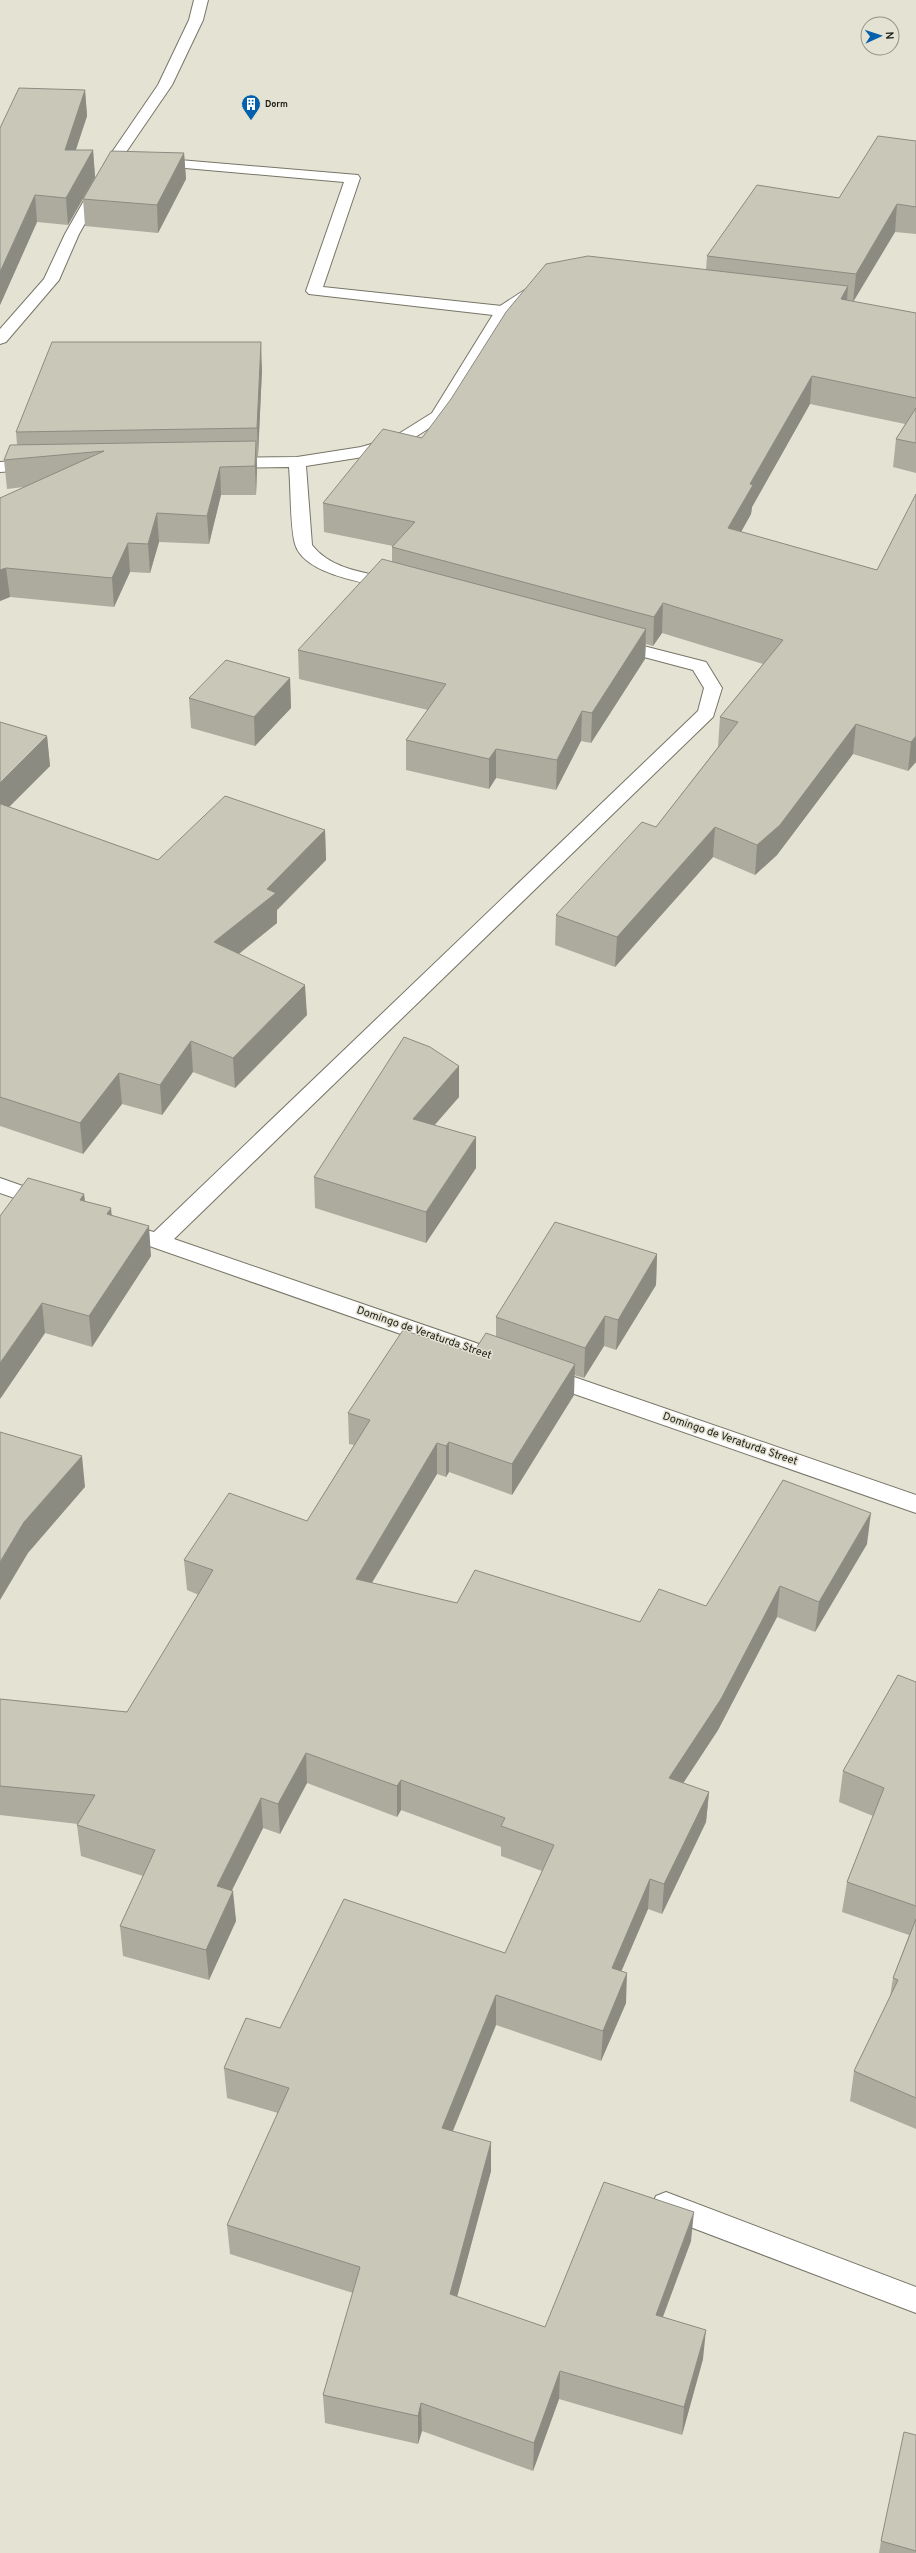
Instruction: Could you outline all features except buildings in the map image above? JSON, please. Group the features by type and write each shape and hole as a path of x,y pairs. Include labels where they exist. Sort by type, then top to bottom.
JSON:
{"street":[{"path":"0,339 51,280 72,234 115,158 165,85 196,20 201,0"},
{"path":"115,158 353,178 314,291 502,311"},
{"path":"209,463 297,462 363,452 398,441 438,416 502,311 538,285 553,283"},
{"path":"297,462 304,545 309,555 324,565 408,588"},
{"path":"0,467 50,465"},
{"path":"158,1241 707,713 713,688 700,666 600,640"},
{"path":"0,1185 68,1209"},
{"name":"Domingo de Veraturda Street","path":"128,1230 916,1504"},
{"path":"641,2195 916,2300"}],"place":[{"name":"Dorm","path":"251,121"}]}
